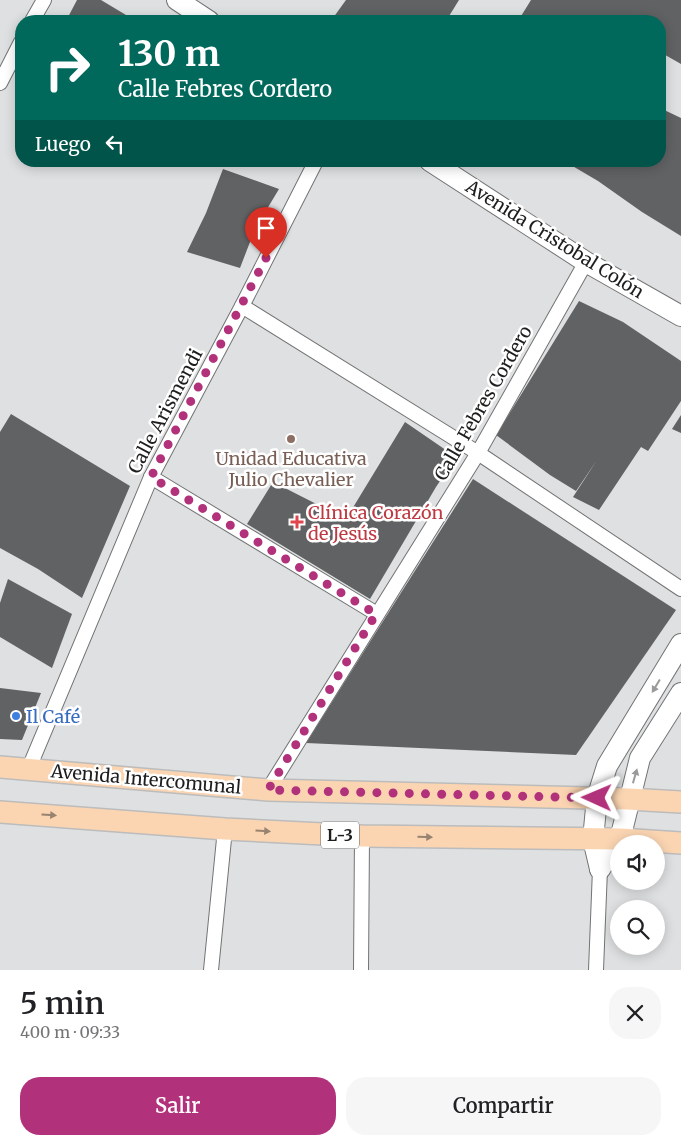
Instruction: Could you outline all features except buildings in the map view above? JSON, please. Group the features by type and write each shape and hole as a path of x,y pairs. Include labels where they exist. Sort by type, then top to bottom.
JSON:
{"main road":[{"name":"Avenida Intercomunal","path":"0,767 268,790 597,798 681,802"},
{"name":"L-3","path":"0,812 226,829 362,836 610,839"},
{"name":"L-3","path":"665,842 681,843"}],"street":[{"path":"35,15 44,0"},
{"path":"177,0 200,15"},
{"path":"0,83 15,54"},
{"name":"Calle Arismendi","path":"29,768 151,477 313,167"},
{"name":"Avenida Cristobal Colón","path":"439,167 586,262 681,316"},
{"name":"Calle Febres Cordero","path":"268,790 478,453 586,262"},
{"path":"242,306 478,453 681,589"},
{"path":"151,477 376,614"},
{"path":"596,970 600,869 593,839 597,798 607,766 681,644"},
{"path":"621,835 628,799 640,758 681,693"},
{"path":"211,970 226,829"},
{"path":"361,970 362,836"},
{"path":"600,869 610,854"}],"place":[{"name":"Unidad Educativa Julio Chevalier","path":"291,439"},
{"name":"Clínica Corazón de Jesús","path":"297,522"},
{"name":"Il Café","path":"16,716"}],"route":[{"path":"266,258 151,477 376,614 268,790 597,798"}]}
